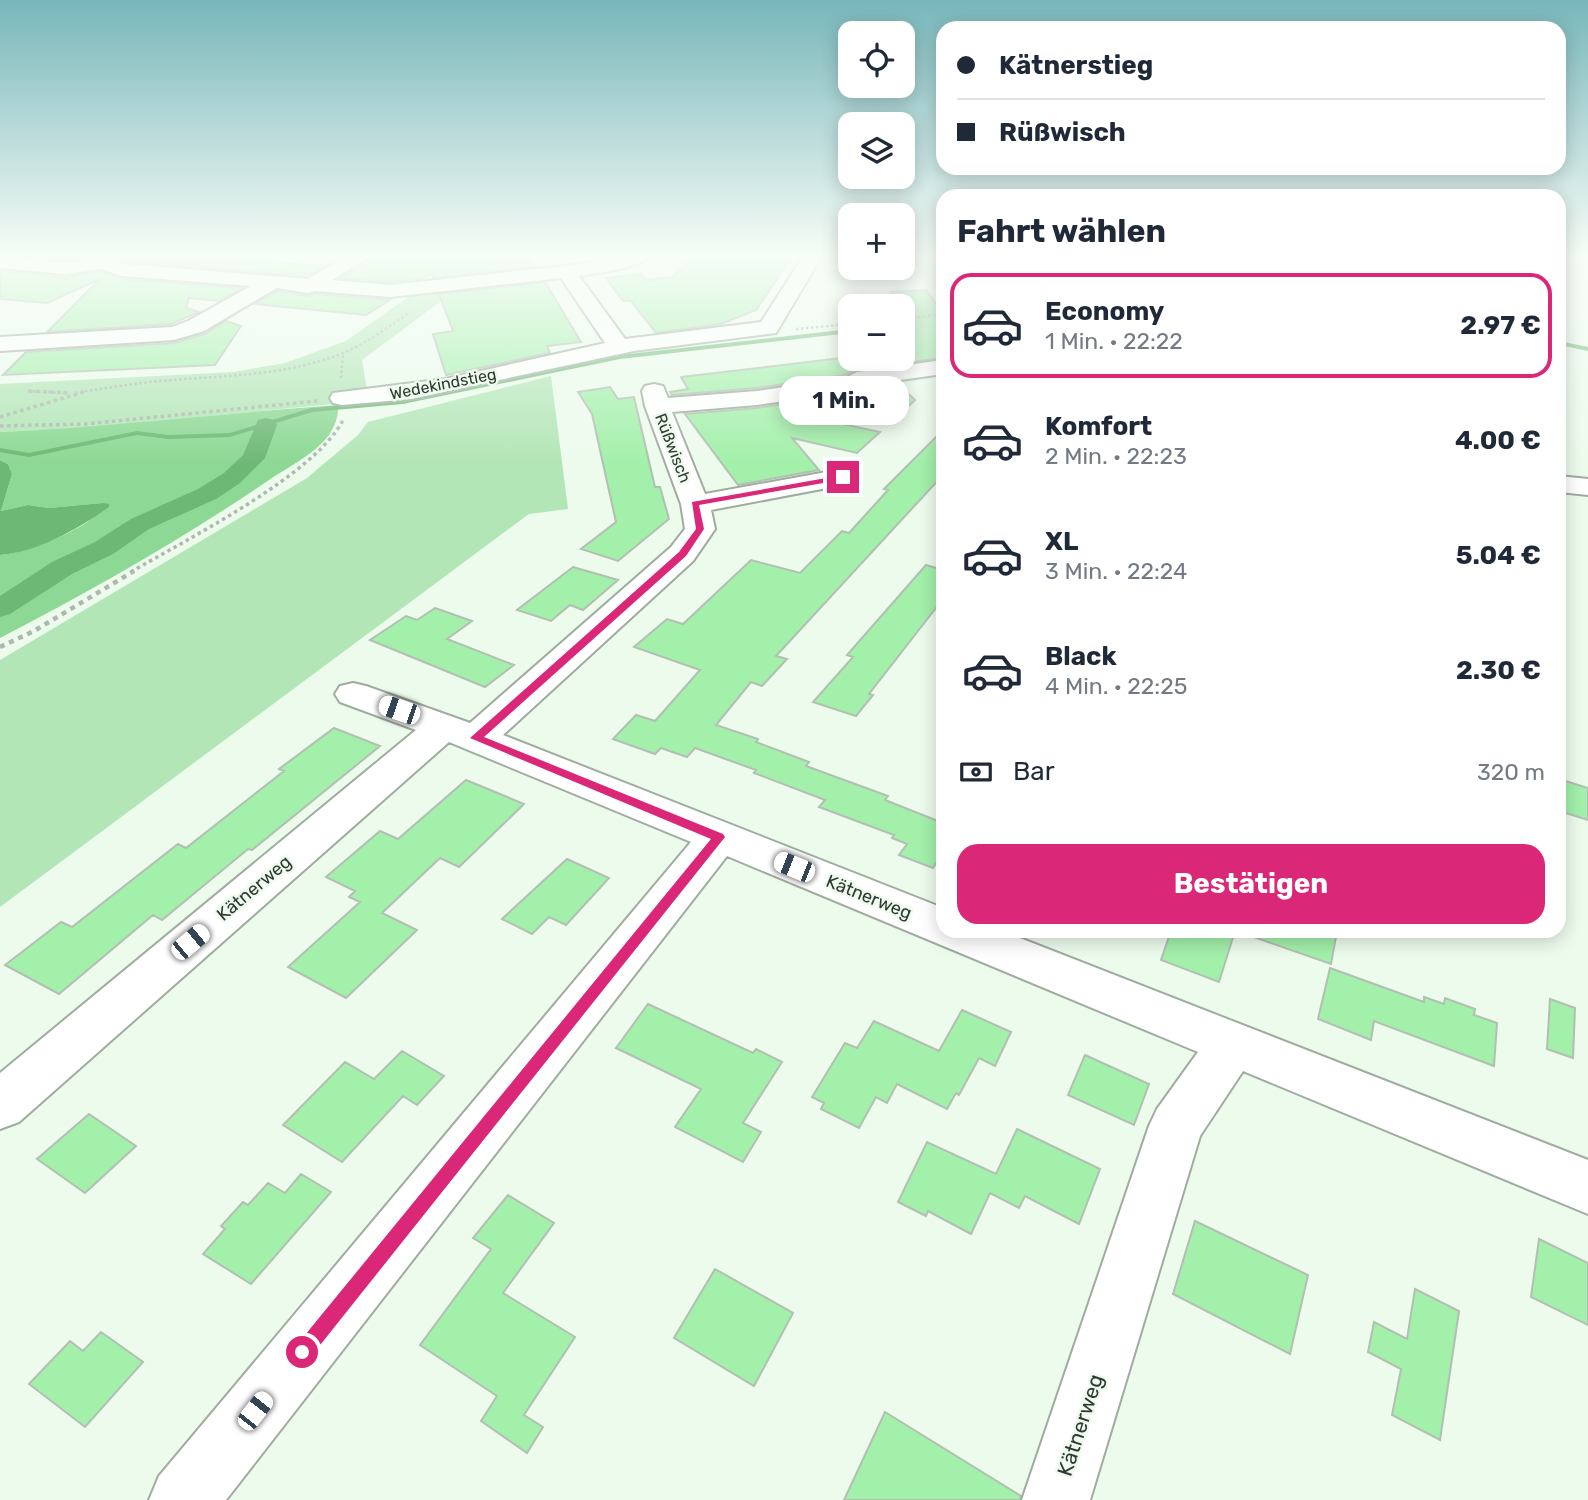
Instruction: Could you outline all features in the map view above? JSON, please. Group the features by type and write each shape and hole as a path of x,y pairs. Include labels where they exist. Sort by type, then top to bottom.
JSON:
{"street":[{"path":"0,344 174,333 199,324"},
{"path":"603,324 619,347"},
{"path":"768,328 770,324"},
{"name":"Wedekindstieg","path":"344,406 369,398 448,385 619,347 768,328"},
{"name":"Rüßwisch","path":"460,732 682,554 700,529 695,504 655,398 767,396 936,368"},
{"name":"Rüßwisch","path":"695,504 843,477"},
{"path":"1566,485 1588,487"},
{"name":"Kätnerweg","path":"353,694 460,732 936,923"},
{"name":"Kätnerweg","path":"0,1105 460,732"},
{"path":"183,1500 719,837"},
{"name":"Kätnerweg","path":"975,938 1588,1187"},
{"name":"Kätnerweg","path":"1056,1500 1176,1126 1233,1044"}],"path":[{"path":"0,417 74,393 149,382 273,373 305,366 343,353 393,324"},
{"path":"768,328 786,330 838,325"},
{"path":"28,391 74,393"},
{"path":"0,426 85,424 344,406 335,436 288,478 34,631 0,647"}],"shaded area":[{"path":"370,324 410,324 362,360 368,396 365,401 79,429 0,432 0,384 234,372 285,363 346,341"},
{"path":"551,376 568,509 529,514 0,907 0,660 307,478 358,435 368,422"},
{"path":"338,405 336,421 329,435 301,460 137,563 0,638 0,555 36,547 74,530 95,516 102,503 49,508 28,505 1,511 12,474 8,464 0,460 0,432"},
{"path":"0,460 8,464 12,474 1,511 28,505 49,508 102,503 109,504 109,507 57,538 29,549 0,555"}],"building":[{"path":"55,324 171,324 47,332"},
{"path":"221,324 241,326 215,365 3,375 26,352 174,343 205,334"},
{"path":"450,324 570,324 581,342 547,346 550,353 446,375 433,334 453,331"},
{"path":"649,324 721,324 656,333"},
{"path":"915,324 936,324 936,359 915,362"},
{"path":"838,358 838,371 853,371 844,375 757,388 672,395 670,392 688,389 681,377"},
{"path":"897,383 915,400 901,413 838,423 880,432 857,453 792,438 819,470 738,485 685,414 757,408 853,394 866,388"},
{"path":"610,387 618,399 634,397 655,487 660,487 669,519 618,561 581,549 616,522 592,414 578,392"},
{"path":"936,437 936,483 776,656 787,659 762,686 751,682 716,725 758,739 756,742 809,762 806,766 888,796 885,800 936,820 936,863 933,868 899,855 907,844 892,838 894,835 819,807 825,800 754,773 756,770 695,748 687,757 661,748 655,754 613,739 636,715 655,721 700,670 634,647 667,619 683,624 751,560 800,573 842,531 849,533 888,490 884,489"},
{"path":"926,565 936,568 936,608 869,694 873,695 856,716 813,702 853,657 847,655"},
{"path":"573,567 618,580 583,610 570,605 551,621 517,610"},
{"path":"435,608 472,621 447,639 514,665 485,687 370,640 406,616 417,620"},
{"path":"334,728 380,746 162,920 153,915 59,994 5,965 61,922 72,927 178,844 186,848 284,771 279,769"},
{"path":"466,780 524,804 459,867 440,858 382,913 417,930 346,998 288,967 360,902 349,897 355,891 326,877 380,831 398,839"},
{"path":"1566,781 1588,788 1588,820 1566,813"},
{"path":"567,859 609,878 566,925 549,917 532,934 502,919"},
{"path":"1169,938 1233,938 1219,982 1161,960"},
{"path":"1257,938 1336,938 1331,964"},
{"path":"1330,968 1424,1002 1424,997 1444,1004 1445,998 1475,1009 1474,1015 1497,1023 1494,1066 1374,1021 1371,1040 1318,1019"},
{"path":"1550,999 1575,1008 1573,1058 1547,1049"},
{"path":"648,1004 753,1053 756,1049 782,1062 743,1123 761,1132 743,1162 675,1127 701,1089 616,1048"},
{"path":"962,1010 1011,1032 995,1066 979,1058 959,1095 956,1093 947,1109 897,1084 887,1103 876,1097 859,1128 821,1109 824,1103 812,1097 845,1043 857,1048 874,1021 939,1051"},
{"path":"402,1051 444,1076 417,1105 403,1096 342,1162 283,1125 345,1062 374,1079"},
{"path":"1085,1055 1149,1084 1134,1125 1068,1095"},
{"path":"89,1114 136,1146 85,1193 37,1159"},
{"path":"1017,1129 1100,1169 1079,1224 1025,1196 1019,1208 990,1193 971,1234 928,1211 926,1216 898,1202 927,1142 996,1174"},
{"path":"301,1174 331,1192 251,1284 203,1254 225,1229 221,1226 243,1202 248,1205 268,1183 285,1193"},
{"path":"508,1195 554,1223 503,1293 575,1337 524,1415 543,1427 527,1453 481,1421 497,1396 420,1345 491,1249 473,1238"},
{"path":"1195,1221 1308,1275 1290,1354 1173,1294"},
{"path":"1539,1239 1588,1263 1588,1325 1531,1297"},
{"path":"715,1269 793,1313 754,1386 674,1338"},
{"path":"1415,1289 1459,1311 1440,1440 1392,1415 1401,1369 1368,1352 1374,1322 1407,1339"},
{"path":"101,1332 143,1362 85,1427 29,1384 70,1341 83,1351"},
{"path":"885,1412 1021,1496 1020,1500 844,1500"}],"waterway":[{"path":"0,450 29,455 137,433 168,437 230,435 311,410 403,402 620,357 838,332"},
{"path":"1566,344 1588,349"},
{"path":"0,608 62,568 104,548 140,524 207,494 232,478 253,458 266,425"}],"route":[{"path":"302,1352 719,837 476,738 682,554 700,529 695,504 843,477"}]}
